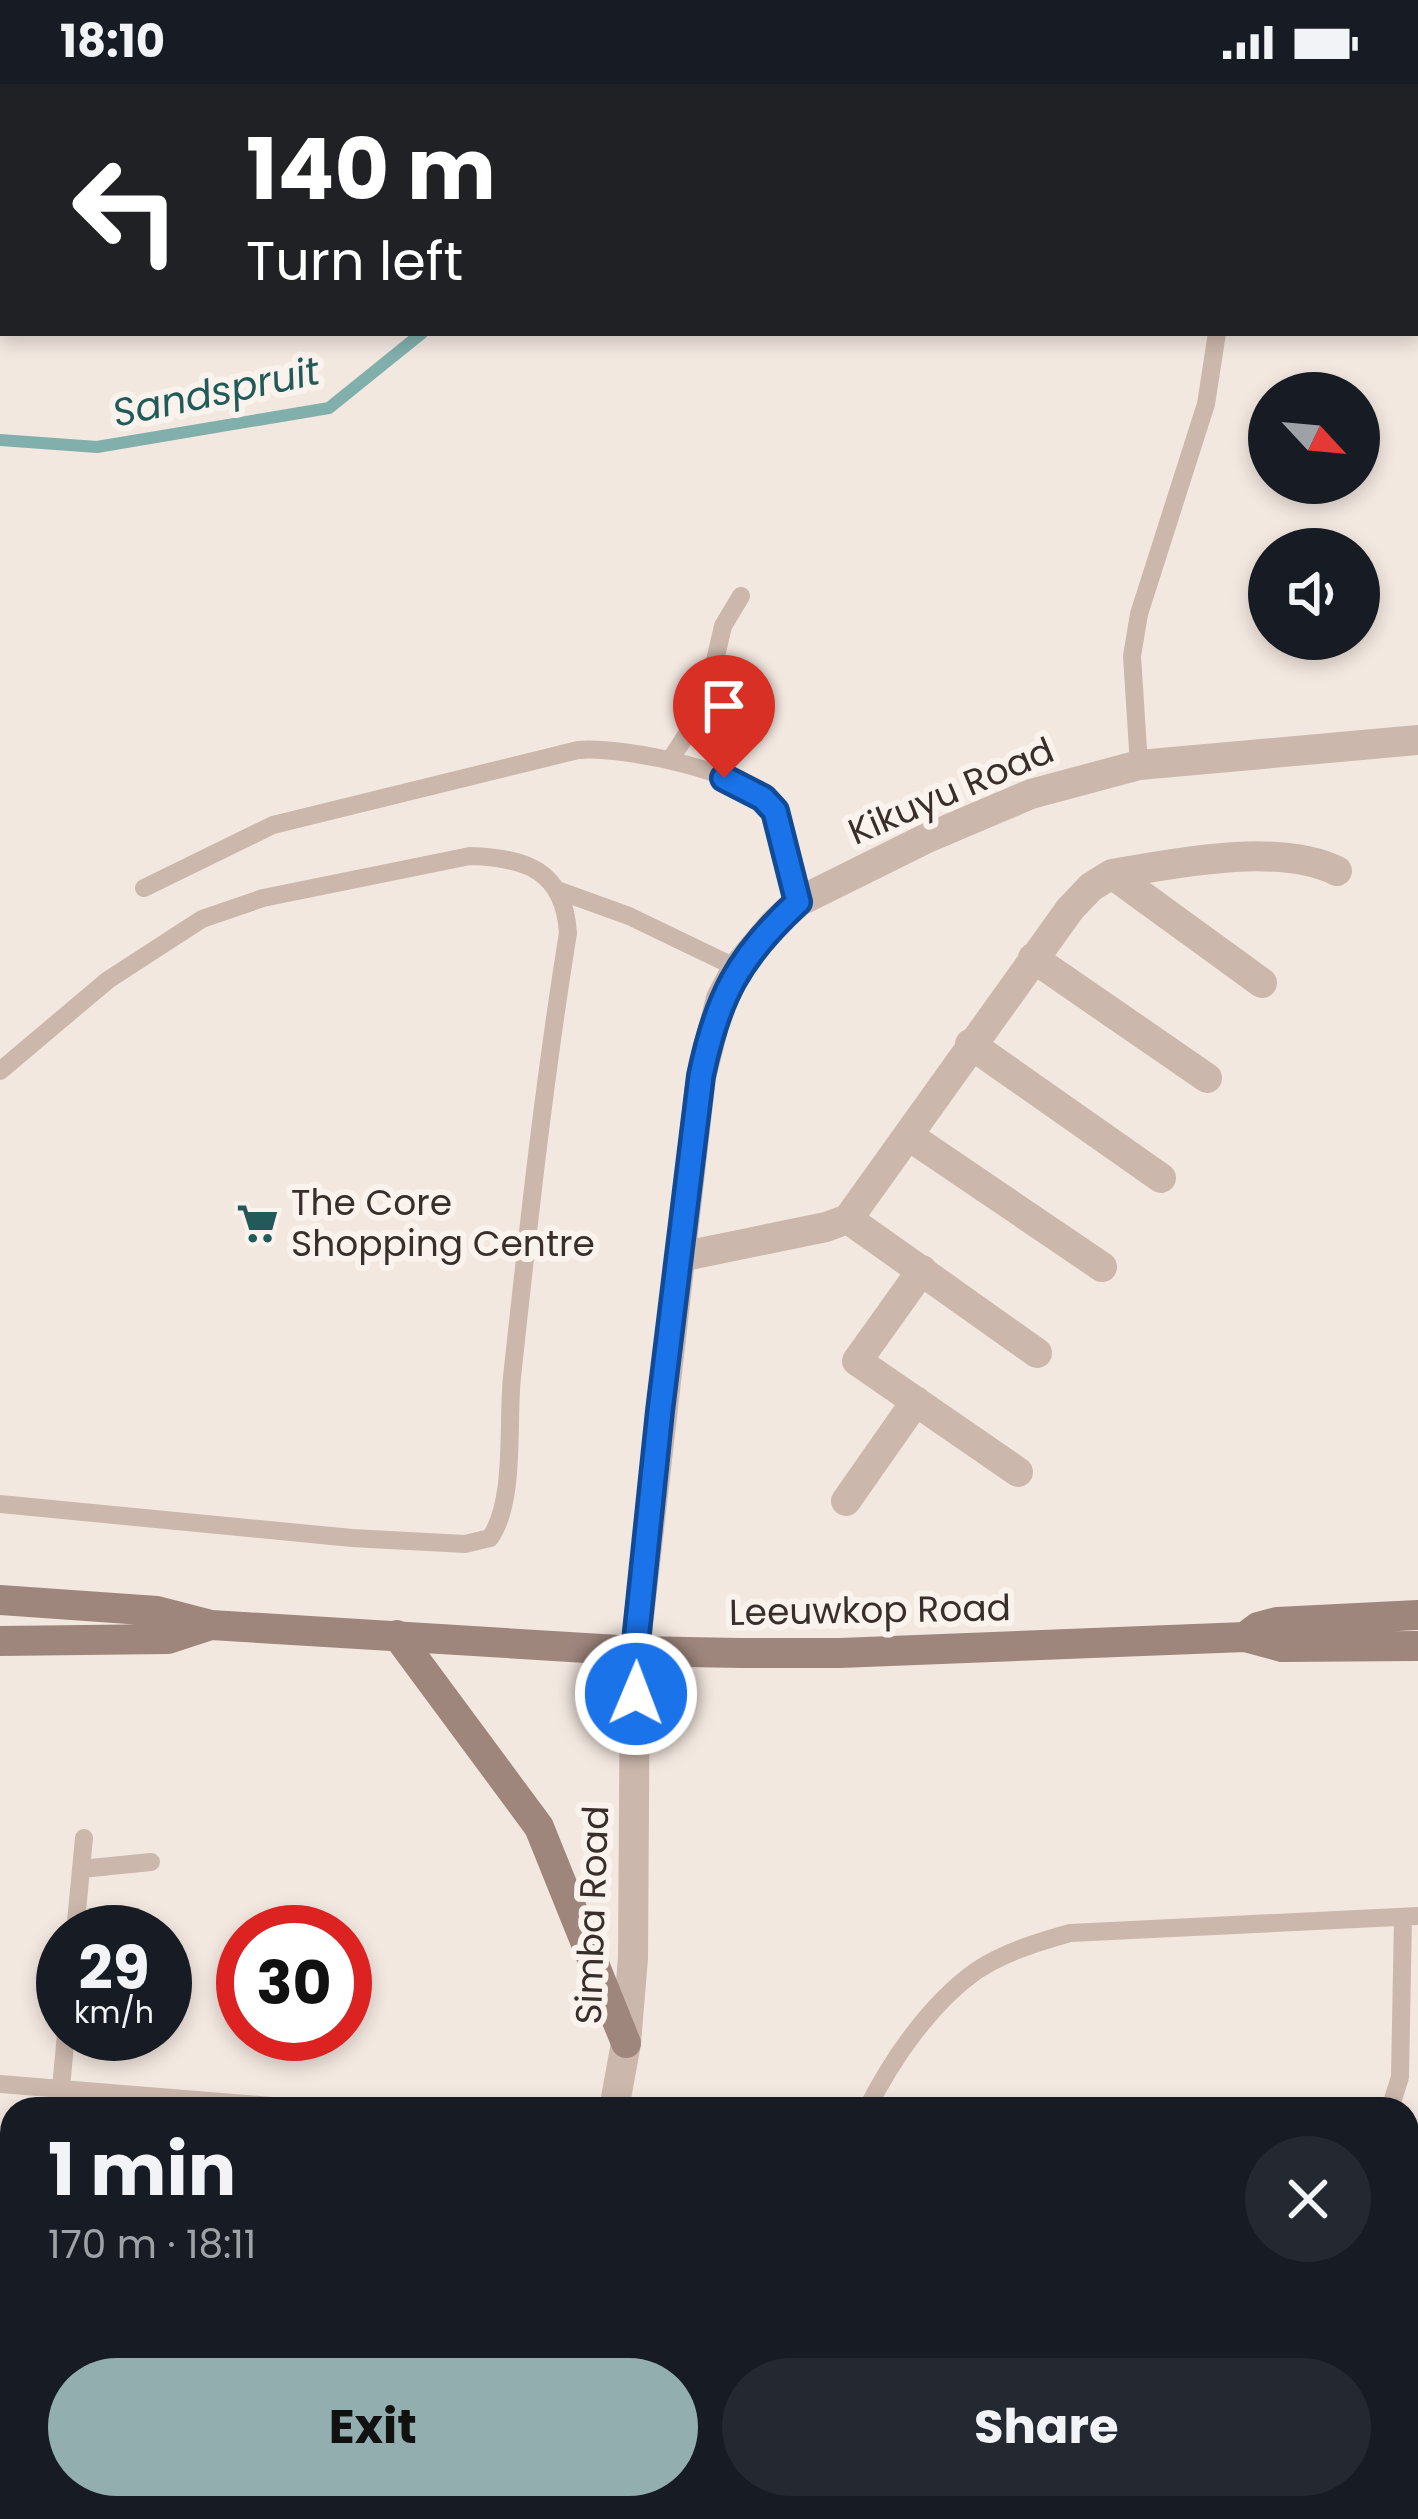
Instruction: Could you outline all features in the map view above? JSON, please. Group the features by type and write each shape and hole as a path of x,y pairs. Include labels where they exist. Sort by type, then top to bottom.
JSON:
{"street":[{"name":"Kikuyu Road","path":"635,1651 701,1076 712,1024 737,968 798,902 925,839 1031,794 1139,765 1418,740"},
{"path":"680,1257 848,1219 970,1044 1091,886 1112,874 1272,856 1319,862 1337,871"},
{"path":"1112,874 1262,983"},
{"path":"1033,958 1207,1078"},
{"path":"970,1044 1160,1178"},
{"path":"909,1136 1102,1267"},
{"path":"848,1219 1037,1353"},
{"path":"922,1270 857,1361 1018,1472"},
{"path":"846,1501 916,1401"},
{"name":"Leeuwkop Road","path":"0,1600 157,1611 211,1625 635,1651 839,1653 1244,1636 1282,1647 1418,1646"},
{"name":"Leeuwkop Road","path":"1244,1636 1277,1622 1418,1615"},
{"name":"Leeuwkop Road","path":"0,1641 168,1639 211,1625"},
{"path":"397,1635 539,1827 626,2043"},
{"name":"Simba Road","path":"616,2097 626,2043 637,1866 635,1651"}],"lane":[{"path":"1139,765 1132,656 1139,614 1206,404 1217,336"},
{"path":"670,760 704,708 723,626 741,596"},
{"path":"143,888 273,826 605,747 670,760 724,778 763,798 775,811 798,902"},
{"path":"0,1071 108,980 202,919 263,898 470,856 518,861 544,873 566,913 568,933 530,1205 509,1404 504,1509 490,1538 465,1544 352,1538 0,1504"},
{"path":"557,890 629,916 737,968"},
{"path":"78,1905 84,1838"},
{"path":"81,1870 151,1862"},
{"path":"874,2097 908,2043 943,2001 976,1972 1018,1948 1070,1933 1411,1916 1400,2077 1394,2097"},
{"path":"60,2097 63,2061"},
{"path":"0,2084 174,2097"}],"waterway":[{"name":"Sandspruit","path":"0,440 97,447 329,408 418,336"}],"place":[{"name":"The Core Shopping Centre","path":"257,1223"}],"route":[{"path":"636,1694 635,1651 660,1411 701,1076 712,1024 737,968 798,902 775,811 763,798 724,778"}]}
